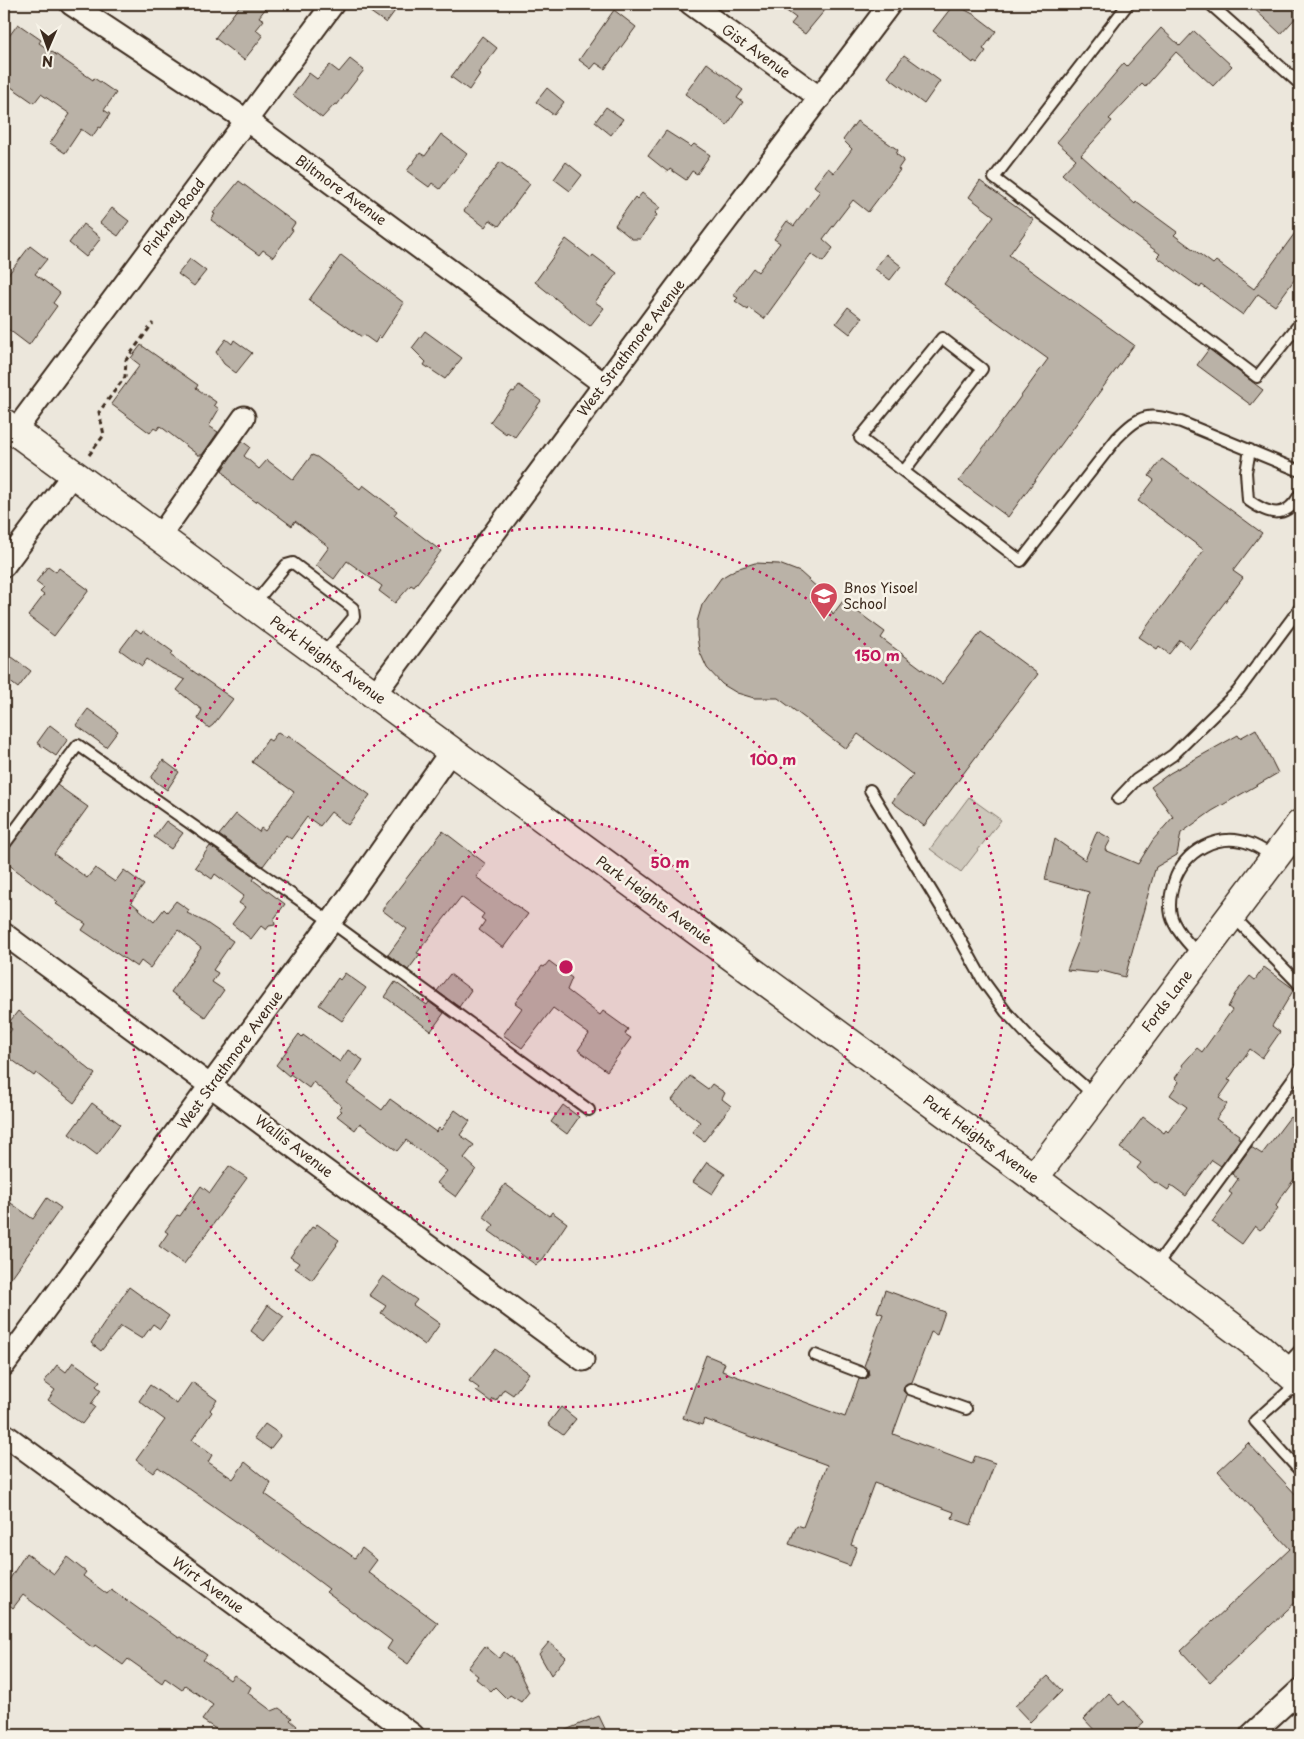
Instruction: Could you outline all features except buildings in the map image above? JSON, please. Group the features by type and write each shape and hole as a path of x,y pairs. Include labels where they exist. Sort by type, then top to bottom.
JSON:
{"main road":[{"name":"Park Heights Avenue","path":"10,427 82,464 160,536 1034,1178 1259,1347 1297,1372"},
{"name":"Fords Lane","path":"1034,1178 1300,824"}],"street":[{"name":"Biltmore Avenue","path":"72,4 246,120 604,384"},
{"name":"Pinkney Road","path":"10,427 333,4"},
{"name":"Gist Avenue","path":"691,4 820,98"},
{"name":"West Strathmore Avenue","path":"376,694 604,384 890,4"},
{"path":"160,536 244,417"},
{"path":"4,566 82,464"},
{"name":"West Strathmore Avenue","path":"4,1365 212,1086 331,922 451,751"},
{"name":"Wallis Avenue","path":"4,934 583,1360"},
{"name":"Wirt Avenue","path":"4,1434 413,1735"},
{"path":"1251,1735 1300,1690"}],"lane":[{"path":"1128,4 994,178 1257,377 1300,323"},
{"path":"1210,4 1300,84"},
{"path":"904,471 982,369 942,338 860,438 1021,560 1117,438 1133,422 1144,416 1164,417 1181,422 1300,471"},
{"path":"1250,450 1246,472 1248,500 1272,513 1283,512 1291,507 1300,494"},
{"path":"253,605 286,564 293,563 353,608 354,617 322,655"},
{"path":"1118,799 1136,780 1173,755 1238,691 1300,608"},
{"path":"4,845 78,745 331,922 590,1110"},
{"path":"870,790 956,930 984,982 1000,1005 1033,1041 1095,1096"},
{"path":"1201,956 1180,934 1173,922 1170,893 1182,864 1192,853 1206,845 1220,841 1250,843 1275,857"},
{"path":"1232,915 1300,985"},
{"path":"1155,1268 1300,1069"},
{"path":"815,1355 862,1373"},
{"path":"1297,1372 1255,1421 1300,1471"},
{"path":"910,1389 966,1409"}],"path":[{"path":"82,464 104,435 99,412 125,377 126,360 153,322"}],"shaded area":[{"path":"969,797 1001,820 961,872 930,849"}],"place":[{"name":"Bnos Yisoel School","path":"824,620"}]}
